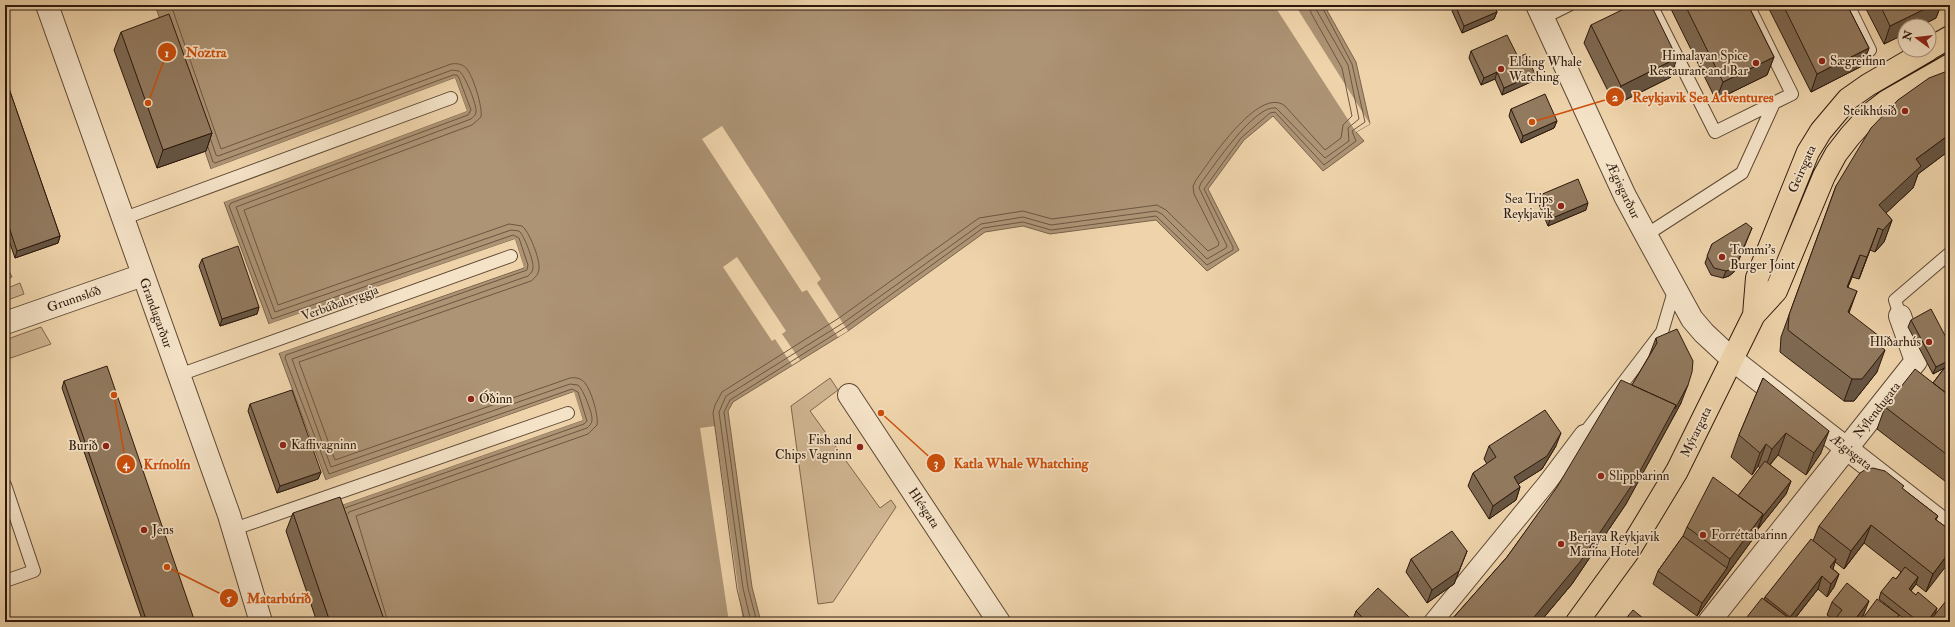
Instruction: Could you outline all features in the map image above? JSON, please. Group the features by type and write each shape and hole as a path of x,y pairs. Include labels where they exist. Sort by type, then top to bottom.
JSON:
{"main road":[{"name":"Geirsgata","path":"1937,45 1950,37"},
{"name":"Geirsgata","path":"1754,315 1757,278 1808,152 1821,131 1848,99 1868,85 1914,58"},
{"name":"Geirsgata","path":"1733,360 1754,315 1776,291 1824,176 1836,154 1869,115 1887,101 1950,65"},
{"name":"Mýrargata","path":"1577,622 1628,552 1677,471 1733,360"}],"street":[{"name":"Grandagarður","path":"46,5 234,529 261,622"},
{"name":"Ægisgarður","path":"1540,11 1625,196 1692,320 1733,360"},
{"name":"Grunnslóð","path":"5,323 143,275"},
{"name":"Nýlendugata","path":"1709,622 1916,361 1900,316"},
{"name":"Ægisgata","path":"1733,360 1950,529"},
{"name":"Hlésgata","path":"849,395 999,622"},
{"path":"1433,622 1584,434"}],"lane":[{"path":"1540,11 1569,5"},
{"path":"1651,5 1715,132 1792,94 1748,5"},
{"path":"1848,5 1870,50"},
{"path":"122,219 451,98"},
{"path":"1646,235 1742,173 1774,103"},
{"name":"Nýlendugata","path":"1900,316 1895,300 1950,253"},
{"name":"Verbúðabryggja","path":"179,375 511,256"},
{"path":"1584,434 1662,332 1675,288"},
{"path":"234,529 568,413"},
{"path":"5,485 34,571 5,581"}],"shaded area":[{"path":"5,263 12,277 5,280"},
{"path":"20,283 24,294 5,301 5,289"},
{"path":"41,327 51,344 5,360 5,340"},
{"path":"830,378 838,390 810,411 880,508 891,500 896,507 833,602 818,604 791,406"}],"water":[{"path":"155,5 1324,5 1356,62 1370,124 1356,132 1364,141 1323,171 1273,116 1244,140 1208,189 1239,250 1207,271 1156,220 1050,234 1023,226 985,232 848,331 733,402 728,411 752,587 761,622 374,622 336,507 583,420 573,392 326,480 279,353 524,268 515,239 269,324 224,202 467,111 455,78 211,169"}],"pier":[{"path":"1274,5 1295,5 1370,124 1356,132"},
{"path":"455,78 467,111 224,202 223,200 465,110 454,81 212,171 211,169"},
{"path":"722,126 821,279 817,283 848,331 838,337 807,290 802,292 702,139"},
{"path":"515,239 524,267 279,353 278,351 522,266 513,241 270,326 269,324"},
{"path":"737,257 786,331 782,334 800,360 792,365 775,339 772,341 723,267"},
{"path":"574,392 583,420 336,507 335,505 581,419 572,395 327,482 326,480"},
{"path":"715,426 743,622 729,622 700,428"}],"building":[{"path":"1455,5 1494,5 1497,12 1464,26"},
{"path":"1632,5 1651,5 1677,58 1621,86 1591,25"},
{"path":"1685,5 1748,5 1774,57 1723,82"},
{"path":"1783,5 1847,5 1869,48 1817,74"},
{"path":"1880,5 1933,5 1906,18 1897,18 1897,23 1890,26"},
{"path":"169,14 212,133 163,150 121,32"},
{"path":"1507,35 1518,57 1526,54 1535,74 1504,88 1497,72 1484,78 1471,51"},
{"path":"1950,70 1950,134 1916,159 1921,166 1879,205 1892,220 1883,230 1878,228 1867,257 1860,255 1847,287 1857,291 1848,312 1879,336 1875,342 1885,350 1862,379 1852,379 1788,330 1789,315 1836,186 1871,128 1898,100 1929,78"},
{"path":"5,77 60,236 17,251 5,215"},
{"path":"1545,94 1557,121 1523,136 1511,109"},
{"path":"1578,179 1588,203 1550,219 1540,195"},
{"path":"1746,223 1752,228 1736,265 1732,269 1726,271 1714,268 1707,256 1712,244"},
{"path":"238,246 259,307 222,319 202,259"},
{"name":"Hliðarhús","path":"1931,309 1950,345 1950,360 1936,367 1911,320"},
{"path":"1677,329 1693,361 1692,372 1688,385 1675,409 1676,405 1632,385 1657,343 1656,338"},
{"path":"1950,361 1950,396 1933,383"},
{"path":"107,366 195,622 147,622 64,381"},
{"path":"1915,369 1950,396 1950,457 1885,407"},
{"path":"1763,378 1829,431 1814,453 1786,433 1772,449 1766,444 1760,453 1739,435"},
{"name":"Berjaya Reykjavik Marina Hotel","path":"1621,380 1676,405 1634,482 1580,562 1530,622 1458,622 1453,618 1507,557 1557,487"},
{"name":"Kaffivagninn","path":"292,390 321,472 280,486 250,404"},
{"path":"1545,410 1561,433 1547,456 1514,477 1520,487 1493,506 1473,473 1496,457 1489,446"},
{"path":"1765,461 1791,481 1763,516 1763,514 1738,496"},
{"path":"1873,468 1885,471 1904,486 1902,488 1938,516 1935,519 1950,530 1950,551 1933,574 1871,525 1851,551 1819,526 1860,473 1866,469"},
{"path":"1713,477 1763,514 1730,559 1687,527"},
{"path":"340,497 385,622 330,622 293,513"},
{"path":"1452,531 1467,551 1459,571 1432,590 1411,559"},
{"path":"1683,536 1727,568 1702,603 1658,571"},
{"path":"1811,539 1836,559 1830,567 1839,574 1831,584 1822,576 1790,617 1765,597"},
{"path":"1905,567 1918,577 1909,589 1916,595 1918,592 1937,608 1927,622 1919,622 1881,592 1893,577 1896,579"},
{"path":"1847,583 1869,601 1853,622 1833,622 1842,610 1832,602"},
{"path":"1378,588 1409,617 1404,622 1367,622 1356,611"},
{"path":"1950,596 1950,622 1929,622"},
{"path":"1762,598 1794,622 1743,622"},
{"path":"1877,599 1899,615 1894,622 1860,622"},
{"path":"1633,610 1648,622 1623,622"}],"place":[{"name":"Sægreifinn","path":"1822,61"},
{"name":"Himalayan Spice Restaurant and Bar","path":"1756,63"},
{"name":"Elding Whale Watching","path":"1501,69"},
{"name":"Noztra","path":"148,103"},
{"name":"Steikhúsið","path":"1905,111"},
{"name":"Reykjavik Sea Adventures","path":"1532,122"},
{"name":"Sea Trips Reykjavik","path":"1561,206"},
{"name":"Tommi's Burger Joint","path":"1722,257"},
{"name":"Hliðarhús","path":"1929,342"},
{"name":"Krínolín","path":"114,395"},
{"name":"Óðinn","path":"471,399"},
{"name":"Katla Whale Whatching","path":"881,413"},
{"name":"Kaffivagninn","path":"283,445"},
{"name":"Burið","path":"106,446"},
{"name":"Fish and Chips Vagninn","path":"860,447"},
{"name":"Slippbarinn","path":"1601,476"},
{"name":"Jens","path":"144,530"},
{"name":"Forréttabarinn","path":"1703,535"},
{"name":"Berjaya Reykjavik Marina Hotel","path":"1561,544"},
{"name":"Matarbúrið","path":"167,567"}]}
